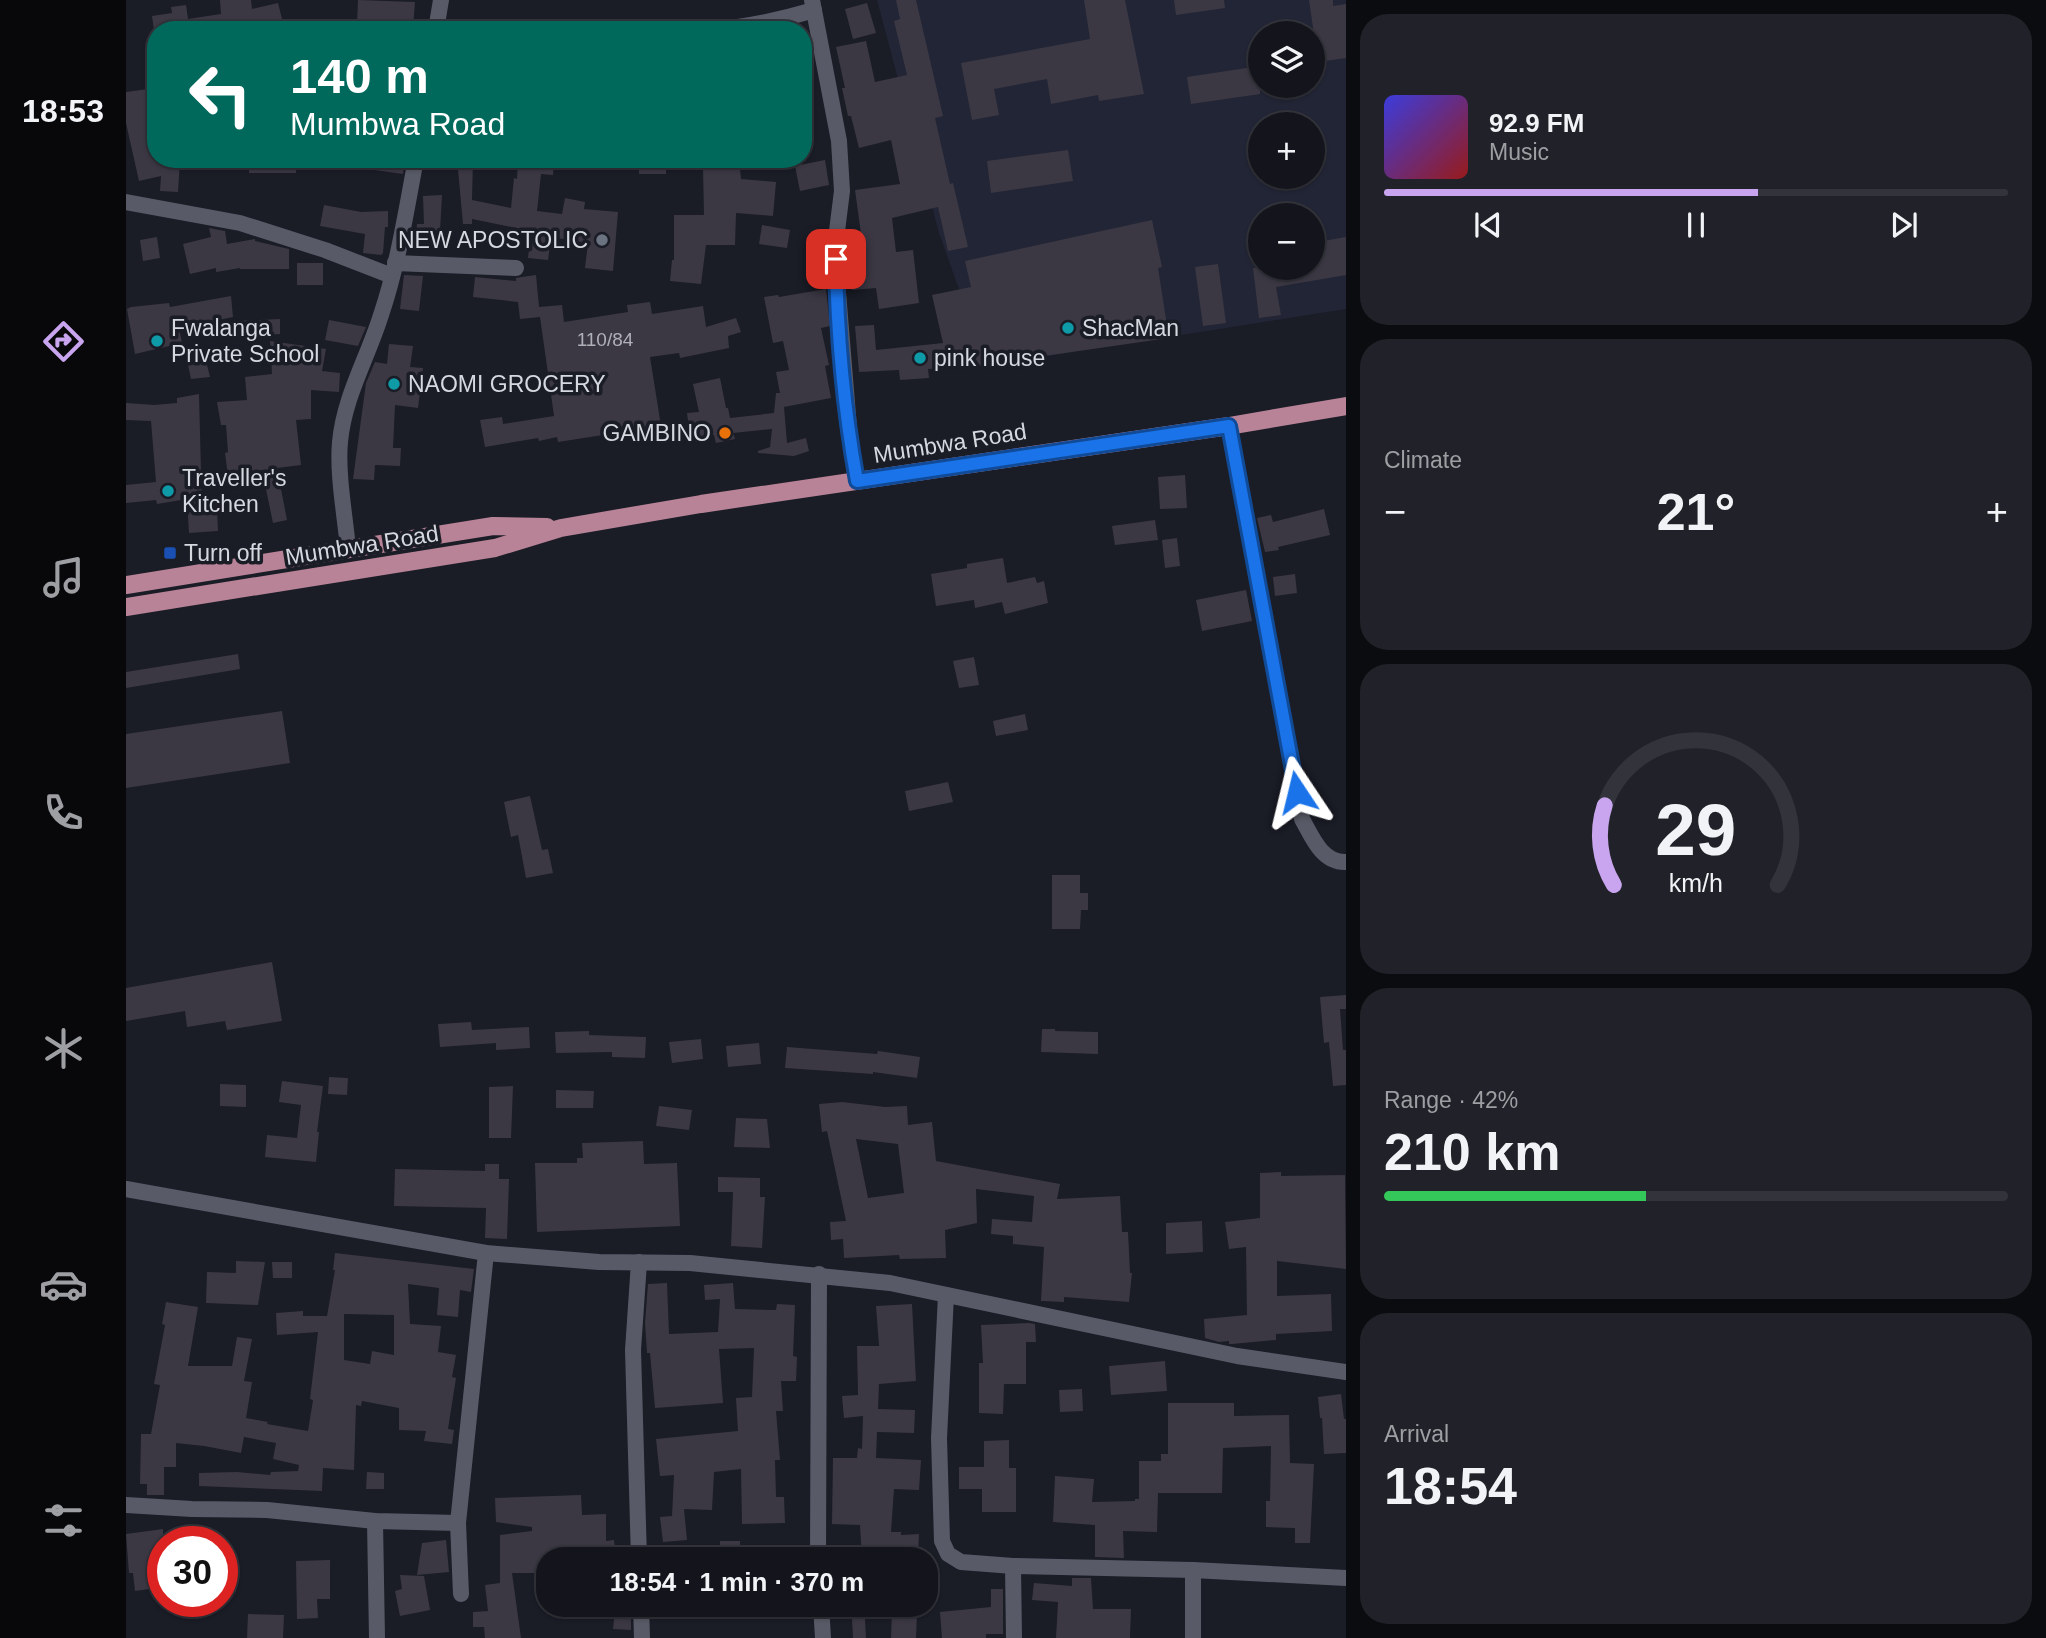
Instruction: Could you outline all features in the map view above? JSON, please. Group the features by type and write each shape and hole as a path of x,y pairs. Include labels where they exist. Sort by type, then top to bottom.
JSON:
{"main road":[{"name":"Mumbwa Road","path":"126,607 495,548 561,528 701,504 1229,426 1346,406"},
{"name":"Mumbwa Road","path":"126,585 492,526 561,528"}],"street":[{"path":"437,21 440,0"},
{"path":"766,21 813,5 839,141 842,191 836,239 837,279 850,440 857,481"},
{"path":"348,548 340,442 352,393 381,316 414,168"},
{"path":"126,202 240,223 393,270 516,268"},
{"path":"1229,426 1302,819 1332,861 1346,862"},
{"path":"126,1189 485,1253 599,1262 690,1262 890,1283 1237,1356 1336,1372 1346,1371"},
{"path":"461,1594 458,1523 485,1253"},
{"path":"639,1262 633,1350 639,1547"},
{"path":"818,1547 819,1274"},
{"path":"946,1295 939,1438 942,1541 948,1554 961,1562 1013,1566 1346,1577"},
{"path":"126,1505 267,1510 375,1521 458,1523"},
{"path":"375,1521 377,1638"},
{"path":"1013,1566 1014,1638"},
{"path":"1193,1570 1193,1638"},
{"path":"641,1617 642,1638"},
{"path":"822,1617 823,1638"}],"shaded area":[{"path":"877,0 1346,0 1346,309 972,368 966,309 939,233"}],"building":[{"path":"220,0 251,0 252,9 278,3 282,19 153,21 152,16 172,13 171,7 186,5 188,19 221,14"},
{"path":"358,0 415,2 413,21 357,21"},
{"path":"896,0 916,0 943,116 935,118 968,247 948,251 938,207 892,218 896,252 913,250 919,303 879,309 876,288 852,290 850,236 861,234 855,190 900,184 891,140 859,148 851,116 848,116 836,47 866,41 875,82 907,75 894,21 900,19"},
{"path":"1084,0 1125,0 1144,94 1099,101 1098,95 1051,104 1047,79 994,89 999,115 972,120 961,63 1090,39"},
{"path":"1174,0 1224,0 1225,8 1176,15"},
{"path":"1309,0 1333,0 1333,6 1346,4 1346,58 1325,61 1325,21 1312,21"},
{"path":"867,3 876,33 853,39 845,9"},
{"path":"1248,68 1248,96 1191,104 1187,77"},
{"path":"147,89 147,168 179,168 178,192 160,191 161,176 139,181 126,123 126,92"},
{"path":"1068,150 1073,181 991,193 987,161"},
{"path":"825,160 829,185 800,191 795,168 812,168 812,163"},
{"path":"249,168 296,168 296,173 249,173"},
{"path":"360,168 404,168 403,174"},
{"path":"458,168 473,168 472,200 511,208 518,168 553,168 553,175 541,174 537,211 562,214 565,198 585,202 584,209 618,212 613,271 585,268 588,243 551,237 548,260 528,258 531,231 472,219 472,224 463,224"},
{"path":"639,168 666,168 666,174 639,174"},
{"path":"703,168 740,168 741,179 776,182 773,216 736,213 735,245 706,245 701,284 670,281 674,260 674,215 704,215"},
{"path":"442,195 439,249 416,249 417,224 424,224 423,196"},
{"path":"324,205 361,212 388,211 383,253 363,253 365,234 320,226"},
{"path":"1152,220 1162,267 1158,268 1169,338 975,366 973,349 942,356 943,368 928,369 929,378 900,380 899,370 859,372 855,326 874,325 876,350 943,343 932,295 971,287 965,261"},
{"path":"762,225 790,230 787,248 759,244"},
{"path":"209,228 225,231 227,244 255,239 289,249 289,269 240,268 216,272 216,268 190,274 183,244 211,237"},
{"path":"157,237 160,258 143,261 140,240"},
{"path":"1346,237 1346,275 1325,279 1325,241"},
{"path":"297,263 323,263 323,285 297,285"},
{"path":"1218,264 1226,323 1203,326 1195,267"},
{"path":"404,275 423,276 419,311 400,309"},
{"path":"536,275 539,307 562,305 564,322 628,312 627,305 650,302 652,314 703,306 706,327 736,318 741,332 728,336 729,348 680,358 679,353 650,357 661,426 558,442 557,437 539,441 538,438 485,447 480,420 502,417 503,424 554,416 540,317 520,319 518,302 473,297 475,277 516,281 516,278"},
{"path":"1254,280 1317,280 1276,287 1281,315 1259,318"},
{"path":"826,289 830,326 821,328 829,365 825,366 831,398 784,407 787,443 806,438 809,451 794,456 758,453 770,447 772,429 733,433 735,439 716,443 714,435 690,437 687,413 699,412 693,384 720,378 730,418 774,413 776,393 780,393 776,372 789,370 783,341 773,343 764,297"},
{"path":"231,296 233,317 179,328 182,343 135,354 127,309 169,303 170,307"},
{"path":"280,319 280,334 235,336 235,321"},
{"path":"329,320 366,327 358,346 325,340"},
{"path":"270,341 326,349 322,371 340,373 339,392 311,390 311,419 296,420 301,465 277,468 287,520 273,523 262,470 228,476 226,425 221,425 217,402 247,400 245,377 272,374"},
{"path":"389,344 413,346 410,367 423,368 418,408 395,405 393,448 401,448 400,466 375,465 374,480 353,479 366,383 375,362 387,364"},
{"path":"206,361 210,377 191,379 188,365"},
{"path":"199,394 202,510 217,509 218,531 189,533 187,499 157,504 156,500 126,503 126,485 156,482 151,421 126,420 126,403 177,403 177,398"},
{"path":"1185,475 1187,508 1160,509 1158,477"},
{"path":"1324,509 1330,535 1265,552 1257,518 1271,515 1273,522"},
{"path":"1155,520 1158,540 1115,545 1112,526"},
{"path":"1177,538 1180,566 1165,568 1162,540"},
{"path":"1003,558 1007,583 1035,577 1037,583 1044,581 1048,603 1005,614 1002,602 975,608 974,600 936,606 931,574"},
{"path":"1295,574 1297,593 1275,596 1273,577"},
{"path":"1246,590 1252,621 1202,631 1196,600"},
{"path":"238,654 240,669 126,688 126,672"},
{"path":"974,657 979,685 959,688 953,661"},
{"path":"282,711 290,763 126,788 126,734"},
{"path":"1025,714 1028,730 996,736 993,721"},
{"path":"948,782 953,802 909,811 905,791"},
{"path":"530,796 542,850 548,849 553,873 526,878 518,835 511,837 504,802"},
{"path":"1052,875 1080,875 1080,893 1088,893 1088,910 1081,910 1080,929 1052,929"},
{"path":"272,962 282,1021 227,1030 225,1021 187,1027 185,1011 126,1021 126,988"},
{"path":"1346,995 1346,1009 1340,1009 1343,1050 1346,1050 1346,1085 1333,1086 1329,1042 1324,1043 1320,997"},
{"path":"471,1022 472,1030 529,1027 530,1048 496,1050 496,1043 440,1047 438,1024"},
{"path":"1042,1029 1098,1032 1098,1054 1041,1052"},
{"path":"589,1031 589,1035 646,1037 645,1058 612,1057 612,1052 556,1053 555,1032"},
{"path":"701,1039 703,1059 672,1063 669,1042"},
{"path":"759,1043 761,1064 728,1067 726,1046"},
{"path":"787,1047 877,1054 878,1051 920,1057 917,1078 873,1072 785,1068"},
{"path":"329,1077 348,1078 347,1095 328,1094"},
{"path":"282,1081 323,1086 316,1162 265,1157 267,1135 297,1138 301,1105 279,1102"},
{"path":"220,1084 246,1085 246,1107 220,1106"},
{"path":"513,1086 511,1138 489,1138 489,1087"},
{"path":"556,1090 594,1091 593,1108 556,1108"},
{"path":"842,1102 885,1107 907,1106 908,1125 932,1122 936,1161 1060,1184 1057,1199 1120,1196 1122,1232 1128,1232 1132,1273 1129,1302 1064,1297 1064,1302 1041,1301 1044,1247 1013,1244 1013,1236 991,1234 992,1219 1032,1222 1034,1196 976,1189 977,1223 945,1230 946,1258 900,1259 899,1255 844,1258 843,1239 831,1240 830,1222 846,1221 827,1131 822,1132 819,1104","holes":["856,1139 898,1144 904,1193 868,1198"]},
{"path":"659,1106 692,1110 689,1130 656,1126"},
{"path":"736,1118 767,1119 770,1148 734,1147"},
{"path":"643,1141 644,1164 677,1163 680,1226 537,1232 535,1163 577,1163 577,1158 583,1158 582,1143"},
{"path":"485,1164 499,1164 499,1179 509,1179 507,1239 485,1238 486,1208 394,1206 395,1169 485,1171"},
{"path":"1281,1172 1281,1176 1345,1175 1346,1269 1277,1261 1277,1296 1331,1294 1332,1331 1276,1334 1276,1340 1232,1344 1229,1344 1229,1341 1219,1342 1205,1338 1204,1319 1247,1315 1246,1247 1229,1249 1225,1222 1260,1218 1260,1173"},
{"path":"718,1177 760,1178 760,1197 765,1197 762,1248 731,1246 733,1192 718,1192"},
{"path":"1202,1221 1203,1252 1166,1254 1166,1223"},
{"path":"335,1253 474,1269 471,1292 460,1290 458,1317 437,1315 439,1288 408,1284 410,1324 441,1326 438,1352 456,1355 452,1377 456,1378 448,1429 454,1430 452,1444 424,1441 426,1431 399,1430 399,1408 362,1401 361,1406 356,1405 354,1470 323,1468 322,1491 199,1486 199,1473 270,1475 271,1472 298,1471 299,1465 273,1459 276,1443 244,1437 241,1453 176,1443 176,1467 164,1467 164,1495 147,1495 147,1484 140,1484 141,1434 151,1434 160,1385 154,1384 165,1325 162,1324 166,1302 198,1307 188,1366 232,1366 237,1337 252,1339 244,1381 252,1382 246,1418 308,1431 318,1332 277,1335 276,1313 303,1311 303,1316 327,1316","holes":["344,1314 394,1315 394,1355 372,1351 370,1364 344,1360"]},
{"path":"236,1261 265,1262 258,1305 206,1303 207,1272 236,1273"},
{"path":"272,1262 292,1262 292,1278 273,1278"},
{"path":"667,1283 669,1334 718,1332 720,1299 705,1300 704,1285 733,1283 735,1309 776,1310 777,1304 795,1305 793,1356 797,1357 796,1381 781,1381 783,1411 776,1411 780,1460 775,1460 776,1497 784,1497 785,1523 742,1524 741,1469 714,1472 712,1510 684,1509 687,1540 663,1542 660,1517 672,1516 674,1475 660,1476 656,1439 738,1431 736,1398 752,1397 754,1348 719,1349 723,1403 655,1408 645,1323 648,1284"},
{"path":"912,1304 916,1381 879,1384 878,1409 915,1410 914,1433 877,1432 876,1458 921,1460 919,1490 894,1489 891,1532 901,1532 901,1535 919,1534 918,1547 861,1547 860,1525 832,1524 833,1458 857,1458 858,1448 862,1449 863,1416 844,1418 842,1396 858,1395 857,1346 879,1346 876,1306"},
{"path":"1035,1324 1036,1342 1026,1342 1026,1384 1004,1384 1003,1414 979,1413 979,1363 983,1363 981,1325"},
{"path":"1165,1361 1167,1391 1111,1395 1109,1366"},
{"path":"1082,1389 1083,1411 1060,1412 1059,1390"},
{"path":"1341,1394 1346,1419 1346,1453 1324,1454 1318,1397"},
{"path":"1168,1403 1234,1403 1234,1416 1289,1415 1290,1463 1314,1464 1310,1543 1295,1543 1295,1528 1266,1527 1266,1501 1270,1501 1271,1446 1223,1448 1222,1493 1158,1493 1157,1532 1123,1531 1124,1558 1095,1557 1095,1525 1053,1522 1055,1476 1094,1479 1092,1502 1139,1499 1139,1461 1161,1461 1161,1454 1168,1454"},
{"path":"1009,1440 1009,1468 1016,1468 1016,1512 982,1512 982,1489 959,1489 959,1467 984,1467 984,1441"},
{"path":"367,1472 384,1473 384,1489 366,1489"},
{"path":"581,1495 582,1515 606,1514 606,1541 614,1540 615,1547 536,1547 536,1573 512,1573 521,1638 485,1638 484,1627 473,1627 473,1612 488,1611 485,1585 500,1583 500,1535 532,1531 532,1527 496,1522 495,1498"},
{"path":"147,1531 147,1589 135,1591 133,1573 129,1573 126,1534"},
{"path":"446,1540 449,1572 417,1575 422,1543"},
{"path":"720,1541 740,1541 740,1547 720,1547"},
{"path":"330,1560 330,1599 317,1599 318,1618 297,1619 296,1561"},
{"path":"400,1575 424,1576 430,1610 400,1616 395,1591 402,1589"},
{"path":"1072,1578 1091,1578 1093,1609 1131,1609 1130,1638 1056,1638 1058,1602 1032,1600 1034,1583 1072,1586"},
{"path":"991,1589 1003,1589 1003,1634 986,1634 986,1638 942,1638 940,1612 991,1607"},
{"path":"248,1614 284,1615 283,1638 247,1638"},
{"path":"614,1617 631,1617 631,1630 613,1629"},
{"path":"892,1617 917,1617 916,1638 891,1638"},
{"path":"852,1619 865,1619 866,1638 853,1638"}],"place":[{"name":"NEW APOSTOLIC","path":"602,240"},
{"name":"ShacMan","path":"1068,328"},
{"name":"Fwalanga Private School","path":"157,341"},
{"name":"pink house","path":"920,358"},
{"name":"NAOMI GROCERY","path":"394,384"},
{"name":"GAMBINO","path":"725,433"},
{"name":"Traveller's Kitchen","path":"168,491"},
{"name":"Turn off","path":"170,553"}],"route":[{"path":"836,259 844,381 857,481 1229,426 1297,792"}]}
